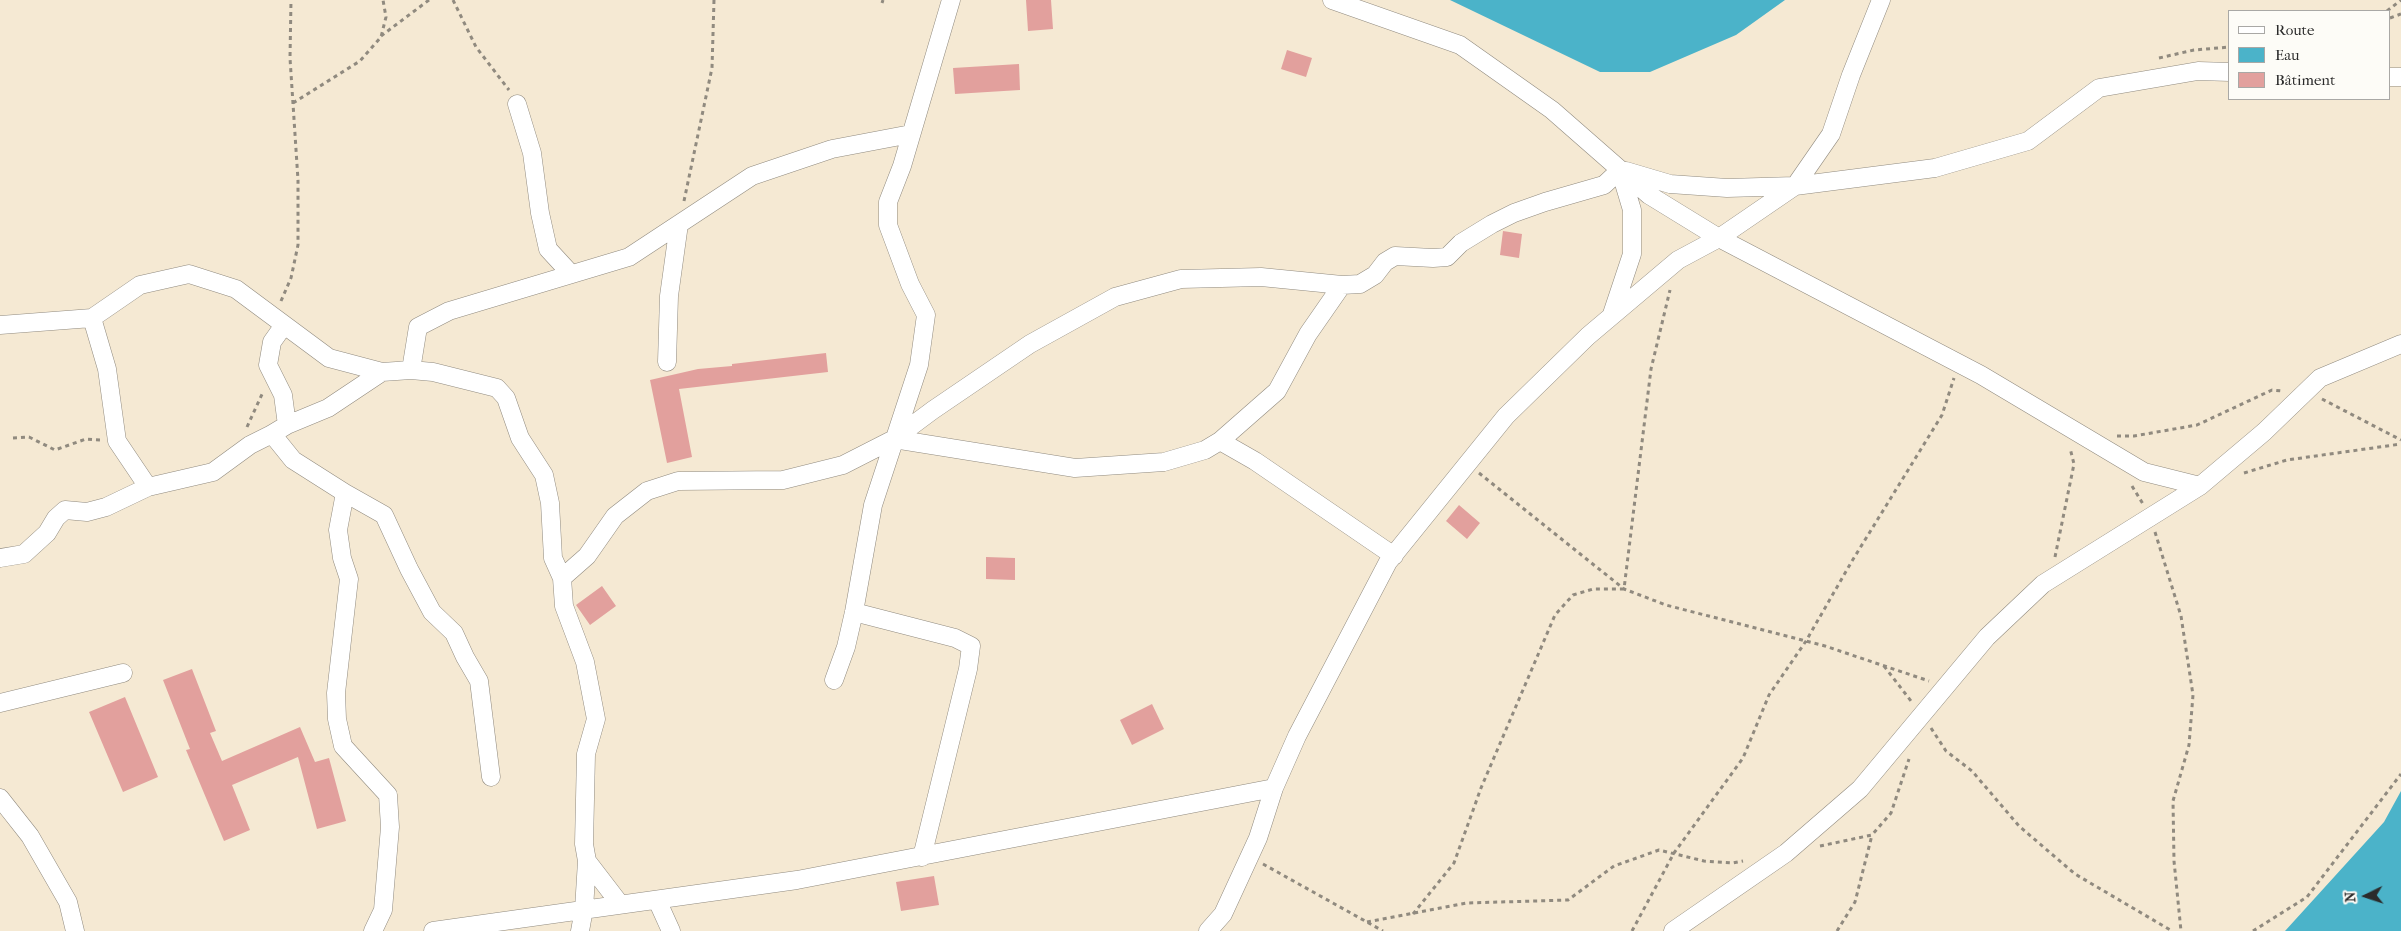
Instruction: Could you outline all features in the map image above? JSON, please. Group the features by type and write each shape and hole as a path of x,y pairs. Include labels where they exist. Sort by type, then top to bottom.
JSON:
{"street":[{"path":"834,680 846,647 854,612 873,505 919,365 926,315 910,284 888,225 888,202 911,134 951,0"},
{"path":"1332,0 1460,46 1552,110 1649,195 1719,238 1958,363 2144,472 2200,486"},
{"path":"1208,931 1224,914 1258,838 1274,788 1298,736 1394,556 1506,416 1612,316 1678,260 1719,238 1795,186 1831,134 1851,75 1881,0"},
{"path":"1620,170 1670,184 1727,188 1795,186 1935,168 2028,141 2099,88 2198,71 2228,72"},
{"path":"517,104 532,153 540,213 548,249 571,274"},
{"path":"411,370 418,327 449,310 629,257 752,176 832,149 911,134"},
{"path":"562,578 587,556 615,516 647,490 678,481 783,480 843,465 894,439 1030,344 1115,297 1181,279 1261,277 1342,285 1360,284 1375,274 1385,262 1395,256 1447,257 1461,243 1507,217 1545,202 1604,185 1620,170"},
{"path":"1612,316 1632,254 1632,210 1620,170"},
{"path":"667,362 669,296 679,224"},
{"path":"0,324 92,318 140,285 189,274 236,288 329,358 382,372 411,370 433,372 497,388 506,398 520,438 544,475 550,503 553,558 562,578 564,606 585,662 596,719 586,754 584,844 587,861 584,909 580,931"},
{"path":"894,439 1075,468 1164,462 1205,450 1220,441 1277,391 1308,334 1342,285"},
{"path":"92,318 107,368 117,441 148,487"},
{"path":"279,322 272,342 268,365 283,395 280,430 293,460 384,515 409,569 432,612 454,633 479,681 491,777"},
{"path":"1673,931 1786,853 1860,789 1987,637 2050,580 2200,486 2264,432 2320,378 2401,344"},
{"path":"0,558 24,554 47,533 56,518 66,510 87,512 106,508 148,487 214,472 250,445 328,408 382,372"},
{"path":"1220,441 1255,461 1394,556"},
{"path":"345,493 338,530 342,558 349,579 336,693 337,719 343,746 388,795 390,827 385,892 383,910 373,931"},
{"path":"854,612 955,638 971,646 968,669 922,857"},
{"path":"0,703 123,672"},
{"path":"433,931 797,880 1274,788"},
{"path":"0,798 30,836 68,902 75,931"},
{"path":"587,861 620,904"},
{"path":"657,900 671,931"}],"path":[{"path":"279,322 298,245 298,180 292,103 291,0"},
{"path":"381,37 386,17 383,0"},
{"path":"292,103 360,61 381,37 429,0"},
{"path":"453,0 476,47 517,104"},
{"path":"679,224 712,68 714,0"},
{"path":"2388,10 2401,0"},
{"path":"1624,589 1651,369 1671,287"},
{"path":"1632,931 1674,854 1743,758 1768,695 1806,641 1852,561 1942,415 1958,363"},
{"path":"245,431 262,396 268,365"},
{"path":"2114,436 2134,436 2197,425 2272,390 2306,392 2370,422 2401,442"},
{"path":"2050,580 2074,464 2065,424"},
{"path":"13,438 29,437 55,450 86,438 117,441"},
{"path":"2239,474 2286,460 2401,442"},
{"path":"1467,464 1624,589 1666,605 1806,641 1946,687"},
{"path":"2128,480 2150,516 2181,616 2193,696 2189,745 2173,801 2174,861 2181,931"},
{"path":"1413,914 1454,863 1481,788 1555,615 1573,595 1593,589 1624,589"},
{"path":"1883,666 1922,716 1946,751 1972,771 2020,826 2033,838 2075,874 2172,931"},
{"path":"1837,931 1854,902 1872,835 1891,813 1910,754"},
{"path":"2253,931 2306,897 2401,774"},
{"path":"1786,853 1872,835"},
{"path":"1367,922 1467,904 1568,900 1614,866 1659,850 1704,861 1733,863 1750,860"},
{"path":"1250,856 1383,931"}],"water":[{"path":"1450,0 1785,0 1736,35 1650,72 1600,72"},
{"path":"2401,791 2401,931 2285,931 2384,822"}],"building":[{"path":"1026,0 1051,0 1053,29 1028,31"},
{"path":"1287,50 1312,58 1306,77 1281,69"},
{"path":"1019,64 1020,90 955,94 953,68"},
{"path":"1503,231 1522,234 1519,258 1500,255"},
{"path":"826,353 828,372 679,389 692,457 667,463 650,380 698,369"},
{"path":"1459,505 1480,523 1467,539 1446,521"},
{"path":"986,557 1015,558 1015,580 986,579"},
{"path":"602,586 616,606 590,625 576,605"},
{"path":"192,669 216,731 210,733 222,761 300,727 315,762 329,758 346,821 317,829 298,757 232,785 250,830 224,841 186,750 190,749 163,680"},
{"path":"125,697 158,777 123,792 89,712"},
{"path":"1152,704 1164,729 1132,745 1120,720"},
{"path":"934,876 939,905 901,911 896,882"}]}
